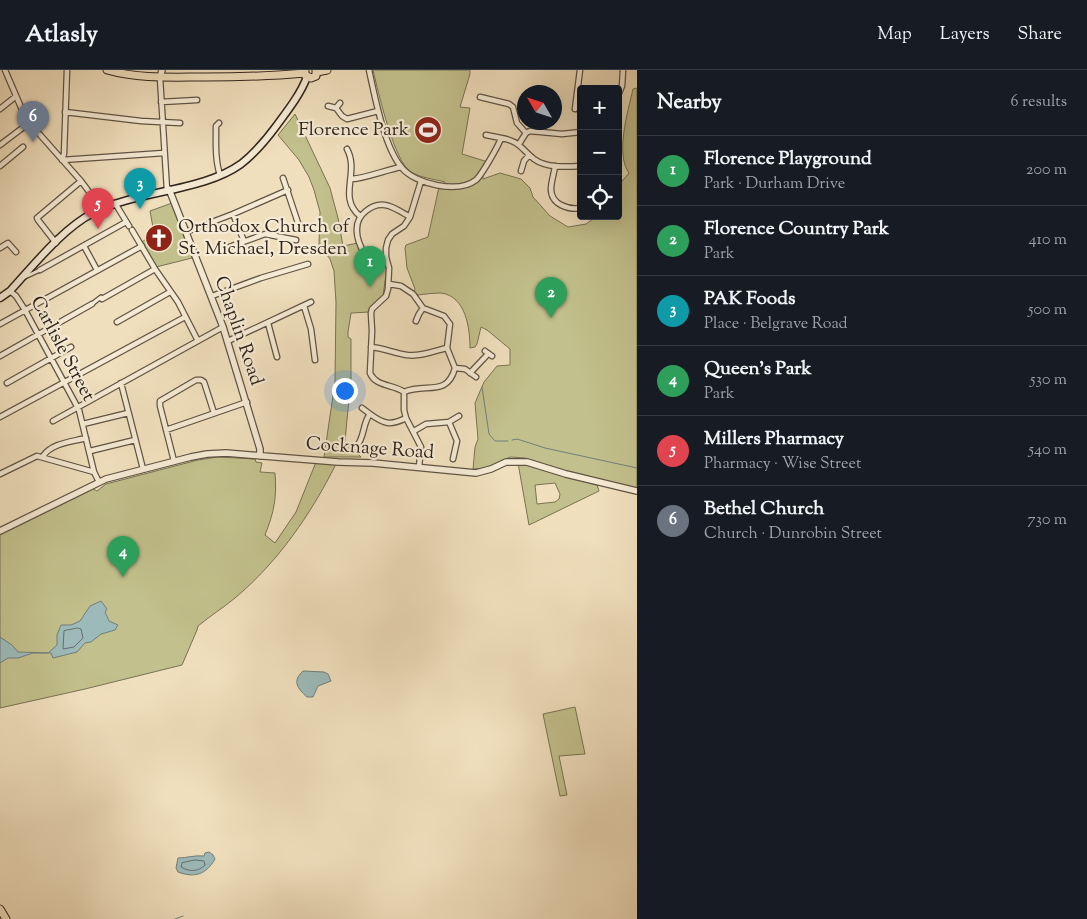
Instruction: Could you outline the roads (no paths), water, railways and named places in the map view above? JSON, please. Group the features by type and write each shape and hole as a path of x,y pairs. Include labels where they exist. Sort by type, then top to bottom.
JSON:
{"main road":[{"path":"107,70 128,76 306,73 313,78 316,71 327,70"},
{"path":"0,303 56,243 80,221 102,208 220,176 240,165 269,137 296,98 306,73"},
{"path":"0,298 9,292"},
{"path":"0,908 6,919"}],"street":[{"path":"0,73 4,70 15,97 29,123 81,181 102,208"},
{"path":"62,160 64,154 67,70"},
{"path":"369,70 378,111 390,145 401,167 409,175 421,181 445,186 459,186 474,182 482,175 488,162 497,150 501,138"},
{"path":"575,109 580,70"},
{"path":"622,70 622,85"},
{"name":"Chaplin Road","path":"161,74 162,123 168,190 224,327 260,449 260,456"},
{"path":"0,109 15,97"},
{"path":"483,99 509,104 513,107 517,123 526,133"},
{"path":"161,102 197,100"},
{"path":"336,108 340,103"},
{"path":"328,106 336,108 347,119 378,111"},
{"path":"65,112 162,123 180,123"},
{"path":"0,146 29,123"},
{"path":"219,124 216,126 216,165 220,176"},
{"path":"519,144 526,133 530,131 562,134 577,132"},
{"path":"486,135 513,140 529,155 543,164 577,166"},
{"path":"0,166 23,147"},
{"path":"347,149 351,156 352,179 348,193 352,210 360,216"},
{"path":"62,160 164,153"},
{"path":"523,169 524,161 529,155"},
{"path":"555,166 551,188 553,198 565,208 577,208"},
{"path":"352,179 401,167"},
{"path":"285,180 298,223"},
{"path":"56,243 37,218 81,181"},
{"path":"419,467 421,446 406,418 404,394 398,387 381,384 372,378 370,373 372,331 370,313 386,296 389,284 389,268 386,257 388,240 392,234 404,226 410,217 421,181"},
{"path":"186,232 288,190"},
{"path":"114,204 178,302 198,341"},
{"path":"386,257 377,259 365,255 357,228 360,216 369,209 385,205 410,217"},
{"path":"233,214 244,241"},
{"path":"21,280 84,246 129,226"},
{"path":"221,250 265,234 296,240"},
{"path":"0,248 8,243 16,252"},
{"path":"84,246 97,270"},
{"path":"0,323 97,270 122,259 142,246"},
{"path":"212,296 261,278 308,264"},
{"path":"0,356 101,298 113,295 128,281 155,269"},
{"path":"389,284 401,286 413,294 423,308 444,316 450,324 447,348 455,368 451,379 440,387 416,388 404,394"},
{"name":"Carlisle Street","path":"9,292 16,296 78,407 94,472 99,482"},
{"path":"120,322 170,292"},
{"path":"228,341 310,302"},
{"path":"90,305 92,312"},
{"path":"304,306 311,329 315,360"},
{"path":"416,321 423,308"},
{"path":"0,417 185,317"},
{"path":"268,323 277,357"},
{"path":"53,421 224,327"},
{"path":"370,347 386,349 406,355 421,355 447,348"},
{"path":"7,383 69,350"},
{"path":"470,373 488,354"},
{"path":"455,368 465,369 476,377"},
{"path":"174,461 160,401 196,380 201,380 204,382 214,413"},
{"path":"121,383 142,469"},
{"path":"166,430 246,402"},
{"path":"362,408 379,420 390,424 406,418"},
{"path":"83,424 128,413"},
{"path":"356,448 360,443 365,420 370,414"},
{"path":"414,431 426,424 449,422 459,416"},
{"path":"449,422 457,441 452,457"},
{"path":"43,456 53,446 86,438"},
{"path":"90,451 135,440"},
{"name":"Cocknage Road","path":"0,531 99,482 142,469 207,454 226,453 476,472 490,469 506,462 527,462 637,492"},
{"path":"0,474 37,456 43,456 94,472"}],"water":[{"path":"101,601 107,609 105,612 109,621 118,625 115,630 101,634 91,642 85,643 77,652 53,658 51,653 48,653 57,645 57,635 61,625 71,625 80,621 90,606"},
{"path":"0,637 12,645 18,652 48,653 33,653 18,658 8,658 0,663"},
{"path":"303,671 324,672 328,674 331,681 318,686 313,697 307,697 297,684 298,678"},
{"path":"209,852 215,859 204,872 189,875 178,872 176,868 178,858 204,856 205,853"}],"waterway":[{"path":"482,387 489,434 495,441 508,441"},
{"path":"512,440 517,439 545,448 637,468"},
{"path":"175,919 183,916"}],"place":[{"name":"Florence Park","path":"428,130"},
{"name":"Bethel Church","path":"33,142"},
{"name":"PAK Foods","path":"140,209"},
{"name":"Millers Pharmacy","path":"98,229"},
{"name":"Orthodox Church of St. Michael, Dresden","path":"159,238"},
{"name":"Florence Playground","path":"370,287"},
{"name":"Florence Country Park","path":"551,318"},
{"name":"Queen's Park","path":"123,577"}]}
